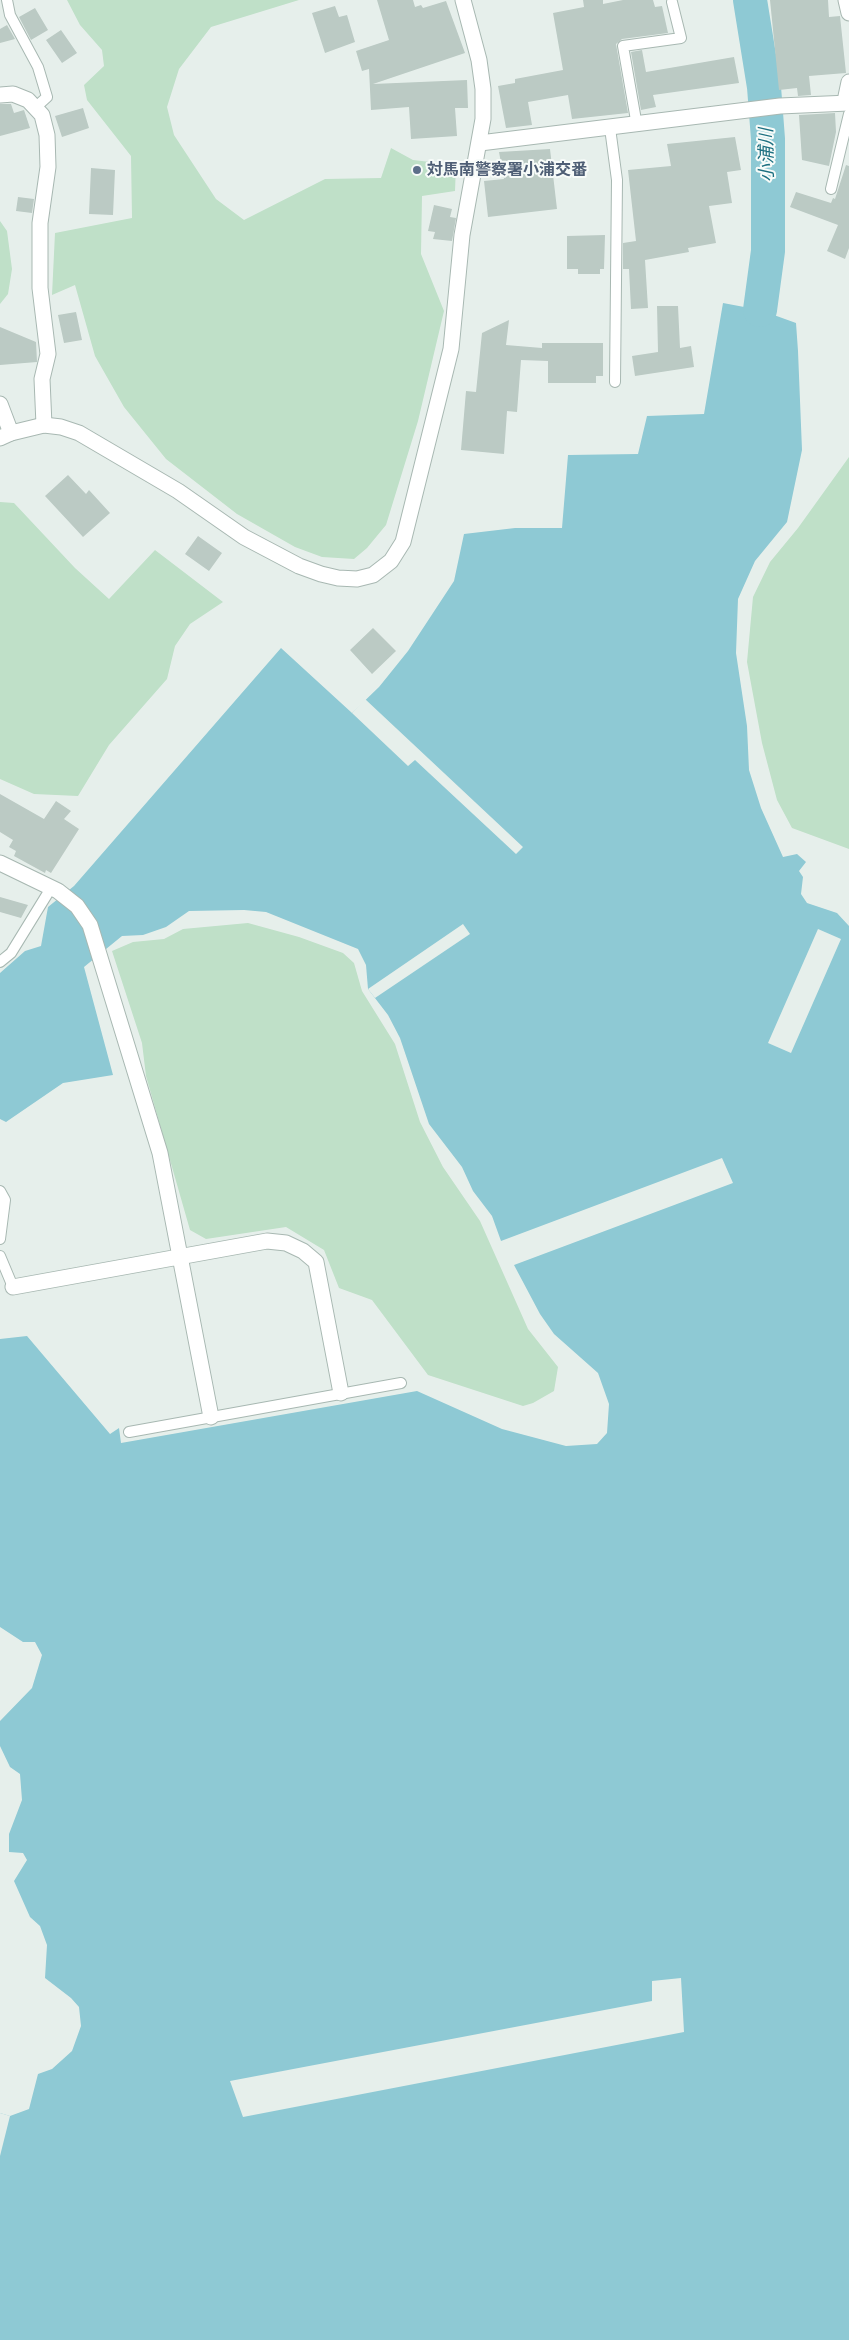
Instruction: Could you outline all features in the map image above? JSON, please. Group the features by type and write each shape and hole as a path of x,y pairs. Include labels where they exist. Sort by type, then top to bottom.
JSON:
{"street":[{"path":"0,404 5,436 44,425 78,432 178,491 244,537 299,566 338,578 357,579 373,575 391,561 403,542 451,350 462,235 480,143 484,88 479,60 463,0"},
{"path":"846,0 849,13"},
{"path":"480,143 637,126 780,106 848,106 849,82"},
{"path":"0,95 13,94 28,100 36,107 42,116 48,149 48,167 40,223 40,288 48,354 42,379 44,425"},
{"path":"0,863 55,890 77,906 90,925 160,1153 182,1257 211,1417"},
{"path":"13,1287 276,1241 286,1243 310,1256 316,1262 341,1393"}],"lane":[{"path":"7,0 10,15 38,66 47,96 36,107"},
{"path":"637,126 623,46 681,38 672,2"},
{"path":"830,189 848,106"},
{"path":"610,128 617,180 614,382"},
{"path":"0,962 11,953 55,890"},
{"path":"0,1191 5,1200 0,1239"},
{"path":"0,1256 13,1287"},
{"path":"129,1432 401,1383"}],"green space":[{"path":"67,0 299,0 211,27 179,69 167,107 174,135 216,199 244,220 325,179 381,178 391,148 413,160 456,165 455,191 422,196 421,254 444,311 418,421 386,525 367,548 354,559 322,557 295,547 237,514 166,459 124,407 95,356 75,285 52,295 55,233 132,218 131,156 87,100 84,85 104,66 102,50 80,25"},
{"path":"0,221 7,231 12,269 8,294 0,304"},
{"path":"849,457 849,849 792,828 777,800 762,743 747,662 753,597 770,562 798,528"},
{"path":"0,502 14,503 75,568 109,599 155,550 223,602 190,624 175,646 167,679 109,745 78,796 34,794 0,779"},
{"path":"248,923 299,937 343,953 354,963 362,991 395,1044 420,1122 443,1167 480,1221 528,1329 558,1367 554,1391 533,1403 523,1406 428,1375 372,1300 339,1288 324,1250 286,1227 206,1239 190,1230 146,1076 142,1043 112,951 133,942 164,939 183,929"}],"water":[{"path":"723,303 760,310 796,323 802,450 787,522 755,561 738,599 736,653 747,726 749,770 761,808 783,857 797,854 806,862 799,871 803,877 801,894 807,903 837,913 849,926 849,2340 0,2340 0,2113 10,2116 29,2109 38,2074 52,2069 72,2051 81,2026 79,2007 71,1998 45,1978 47,1945 40,1926 30,1917 14,1881 27,1860 23,1853 9,1852 9,1834 22,1800 20,1774 10,1767 0,1746 0,1721 32,1688 42,1655 35,1642 23,1642 0,1627 0,1339 27,1336 110,1434 119,1428 121,1443 417,1391 502,1429 566,1446 597,1444 607,1433 609,1404 598,1373 554,1334 540,1314 514,1265 733,1183 722,1158 501,1241 492,1216 473,1191 462,1167 429,1124 400,1038 388,1015 368,989 366,965 358,949 266,912 244,910 189,911 166,927 143,935 122,936 84,967 113,1075 63,1083 6,1122 0,1119 0,973 25,951 41,946 48,907 74,886 281,648 352,713 379,687 408,651 454,581 464,534 515,528 562,528 568,455 638,454 647,416 704,414"}],"pier":[{"path":"365,699 523,847 516,854 415,760 408,766 352,713"},
{"path":"463,924 470,934 375,998 368,989"},
{"path":"818,929 841,939 791,1053 768,1043"},
{"path":"681,1978 684,2032 243,2117 230,2081 652,2001 652,1981"},
{"path":"0,2113 10,2116 0,2156"}],"building":[{"path":"377,0 413,0 415,7 421,5 423,8 446,1 465,53 373,84 467,80 468,108 455,108 457,136 411,139 409,107 371,110 369,69 362,71 356,51 389,40"},
{"path":"583,0 603,0 603,4 623,0 653,0 655,7 662,6 668,33 622,39 616,44 628,113 572,119 568,95 528,102 532,125 506,128 498,86 515,83 515,79 563,70 553,13 584,7"},
{"path":"770,0 828,0 829,17 840,16 846,73 809,76 811,95 798,96 797,88 779,90"},
{"path":"335,6 339,17 347,15 355,42 325,53 312,13"},
{"path":"35,8 48,30 31,40 19,17"},
{"path":"7,25 15,39 0,43 0,29"},
{"path":"61,30 77,53 62,63 46,40"},
{"path":"642,50 646,72 734,57 739,83 653,95 656,107 641,110 631,52"},
{"path":"0,104 11,104 14,113 24,110 30,128 0,136"},
{"path":"83,108 89,128 62,137 55,116"},
{"path":"835,113 836,132 829,166 802,160 799,115"},
{"path":"735,137 741,170 727,172 732,203 709,206 716,243 688,248 689,252 645,260 648,308 631,309 629,269 623,269 623,243 636,241 628,170 671,166 667,144"},
{"path":"550,149 557,209 488,217 484,181 504,179 499,152"},
{"path":"846,165 849,166 849,248 845,259 827,251 838,225 790,207 796,192 831,203 833,198 835,199"},
{"path":"91,168 115,170 113,215 89,214"},
{"path":"18,197 34,199 32,213 16,211"},
{"path":"434,205 452,209 450,217 456,218 452,241 433,239 435,232 428,231"},
{"path":"605,235 604,269 600,269 600,274 578,274 578,269 567,269 567,236"},
{"path":"657,306 678,306 680,348 691,346 694,367 635,376 632,356 658,352"},
{"path":"76,312 82,340 64,343 58,315"},
{"path":"509,320 506,345 542,348 542,343 603,343 603,376 596,376 596,383 548,383 548,361 521,360 517,412 507,411 504,454 461,450 466,391 476,392 482,333"},
{"path":"0,327 36,342 37,362 0,365"},
{"path":"68,475 86,494 89,490 110,513 83,537 45,496"},
{"path":"198,536 222,553 209,571 185,554"},
{"path":"373,628 396,651 372,674 350,650"},
{"path":"0,794 44,819 56,801 71,811 64,819 79,829 51,873 46,870 45,873 14,856 16,851 9,847 13,840 0,832"},
{"path":"0,897 28,905 21,918 0,912"}],"waterway":[{"name":"小浦川","path":"750,0 764,87 768,139 768,251 760,310"}],"place":[{"name":"対馬南警察署小浦交番","path":"417,170"}]}
